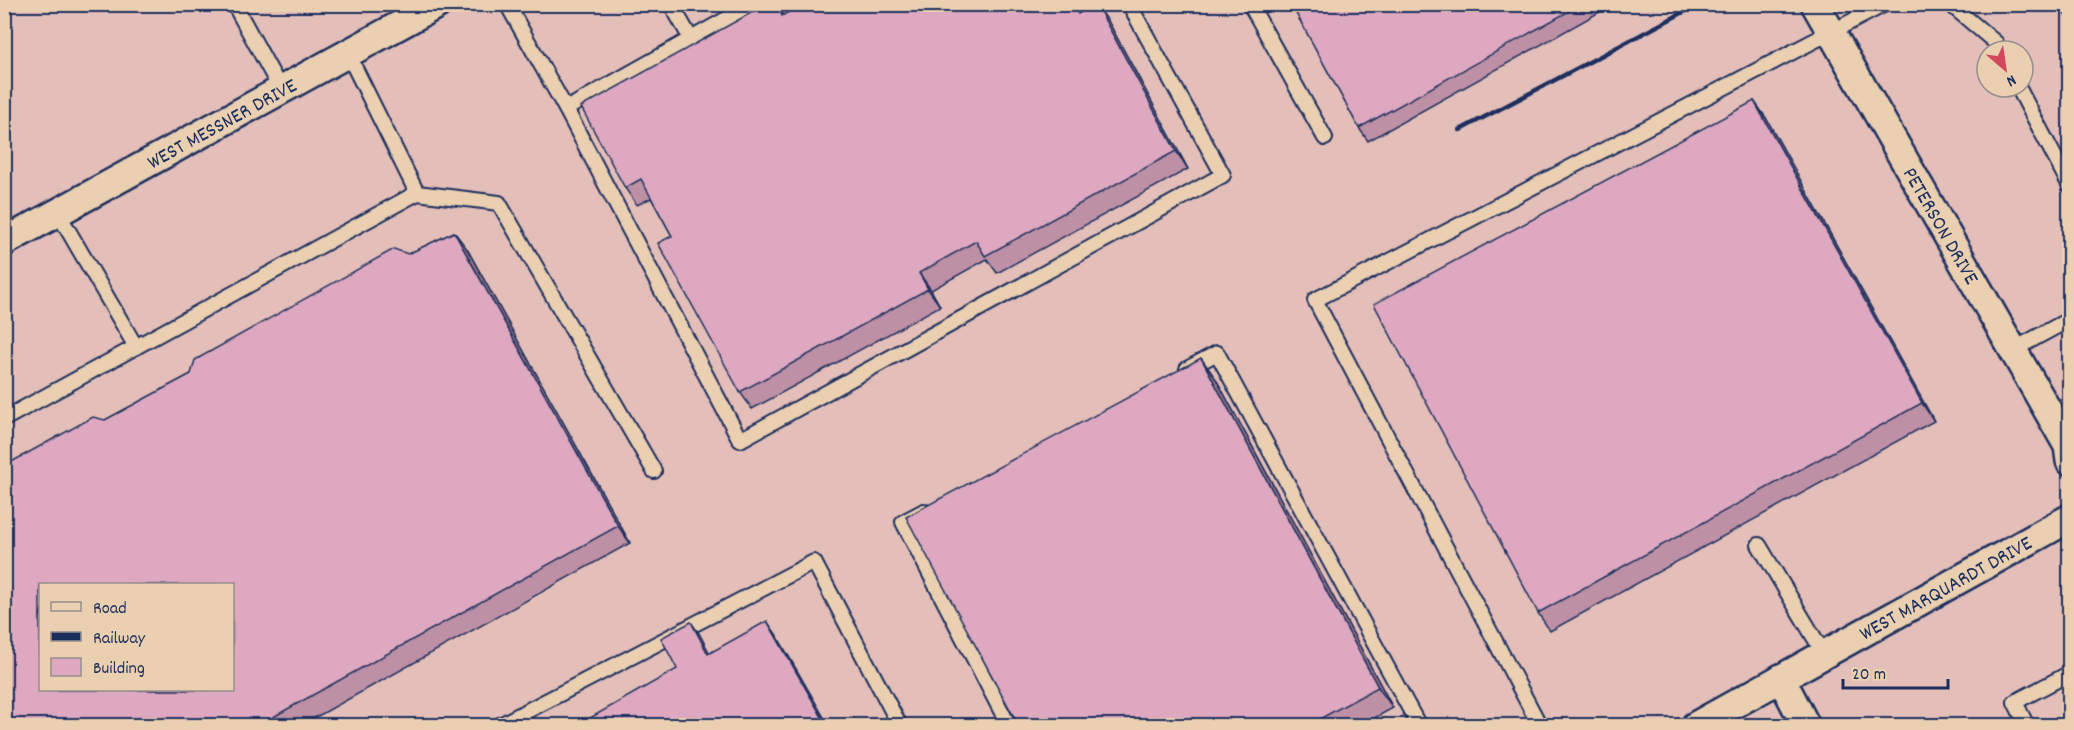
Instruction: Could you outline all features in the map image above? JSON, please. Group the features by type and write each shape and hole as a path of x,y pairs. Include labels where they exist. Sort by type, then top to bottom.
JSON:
{"street":[{"name":"WEST MESSNER DRIVE","path":"4,242 438,4"},
{"name":"PETERSON DRIVE","path":"1815,4 2013,350 2069,454"},
{"name":"WEST MARQUARDT DRIVE","path":"1695,726 2070,518"},
{"path":"1781,678 1806,726"}],"lane":[{"path":"234,4 281,90"},
{"path":"507,4 566,109 740,440 1223,176 1129,4"},
{"path":"671,4 691,39"},
{"path":"566,109 753,4"},
{"path":"1250,4 1325,138"},
{"path":"1540,726 1315,300 1885,4"},
{"path":"1950,4 1991,39"},
{"path":"348,54 417,193"},
{"path":"2024,99 2070,186"},
{"path":"4,419 417,193 499,202 654,471"},
{"path":"58,213 136,346"},
{"path":"2013,350 2070,319"},
{"path":"1176,375 1217,353 1419,726"},
{"path":"935,505 903,522 1009,726"},
{"path":"1759,545 1824,654"},
{"path":"498,726 814,562 900,726"},
{"path":"2027,726 2014,702 2070,673"}],"shaded area":[{"path":"5,5 2069,5 2069,725 5,725"}],"building":[{"path":"767,4 776,4 782,16 802,4 1073,4 1078,14 1096,4 1176,151 985,256 976,241 919,273 928,289 740,392 658,243 672,236 641,179 625,188 581,107"},
{"path":"1291,4 1582,4 1359,128"},
{"path":"2059,4 2070,4 2070,24"},
{"path":"1754,101 1922,403 1538,613 1374,304"},
{"path":"454,232 618,526 257,726 4,726 4,466 93,417 105,420 191,374 195,360 394,249 408,254"},
{"path":"1201,358 1378,687 1307,726 1019,726 906,517"},
{"path":"767,621 827,726 576,726 677,669 661,638 691,622 708,654"}],"railway":[{"path":"1460,130 1699,4"}]}
